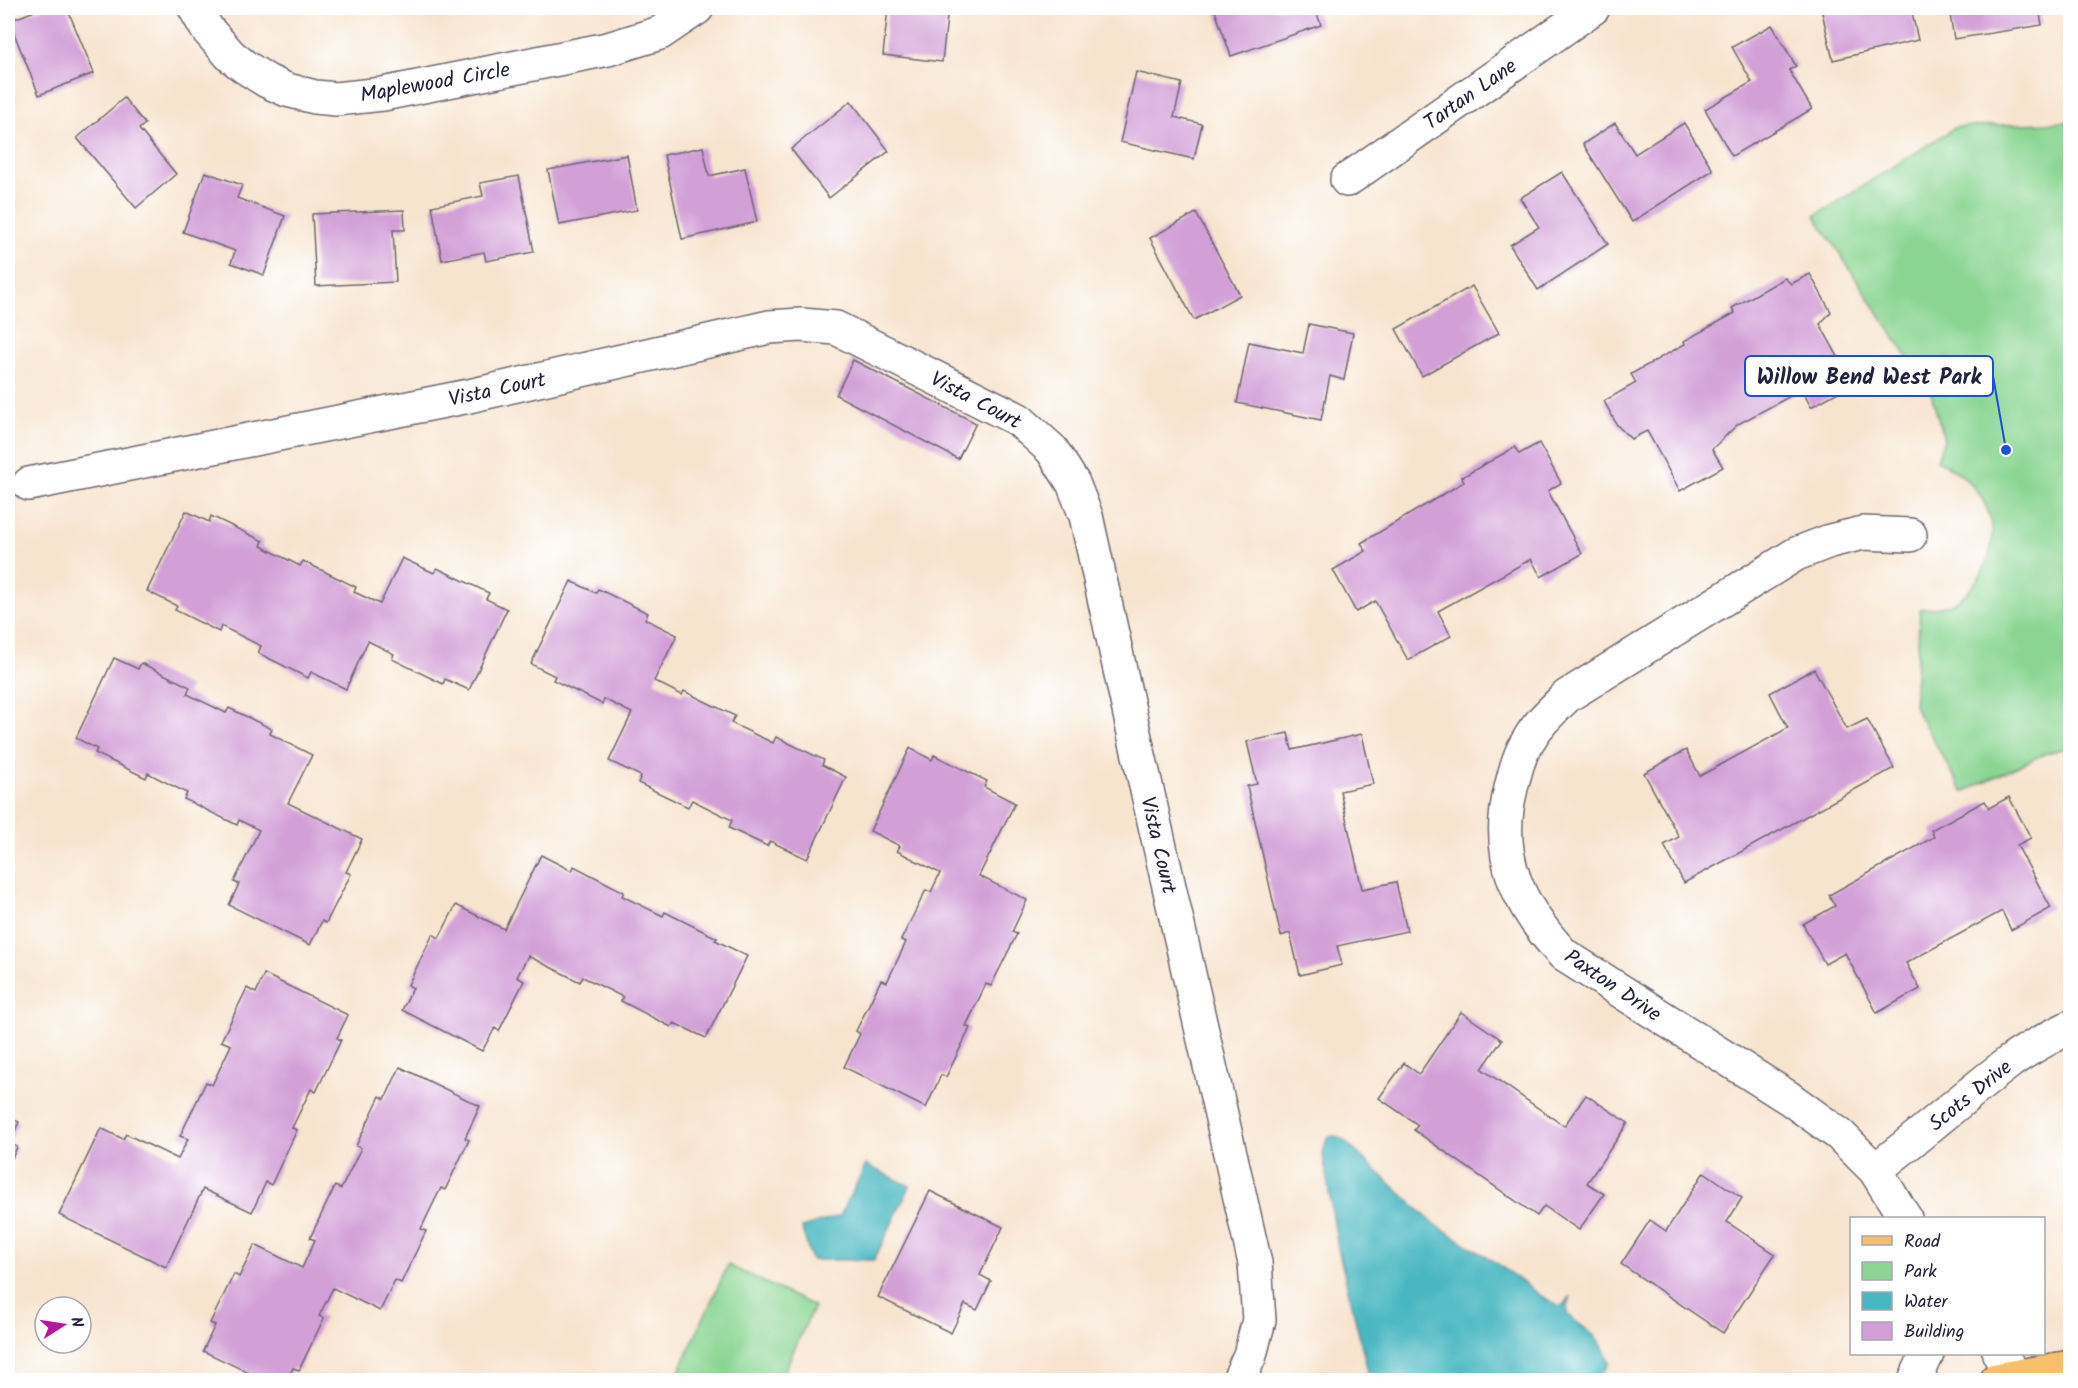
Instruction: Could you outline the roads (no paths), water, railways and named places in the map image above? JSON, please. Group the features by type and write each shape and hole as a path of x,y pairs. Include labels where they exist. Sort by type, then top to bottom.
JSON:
{"main road":[{"path":"2007,1373 2070,1367"}],"street":[{"name":"Maplewood Circle","path":"195,8 207,29 244,67 287,90 315,97 336,99 383,94 608,49 660,33 698,8"},
{"name":"Tartan Lane","path":"1347,180 1593,8"},
{"name":"Vista Court","path":"29,484 469,396 769,327 801,325 836,328 1019,420 1052,450 1073,483 1086,516 1255,1263 1259,1320 1251,1354 1239,1380"},
{"name":"Paxton Drive","path":"1904,1217 1875,1170 1840,1135 1788,1098 1564,955 1526,909 1517,890 1506,845 1505,809 1516,765 1527,742 1538,726 1567,696 1796,554 1830,541 1863,533 1910,535"},
{"name":"Scots Drive","path":"1875,1170 1913,1142 2008,1063 2040,1042 2070,1028"},
{"path":"1915,1380 1925,1355"}],"water":[{"path":"1340,1137 1433,1223 1495,1262 1541,1296 1559,1306 1564,1305 1571,1296 1567,1314 1602,1345 1609,1363 1604,1370 1585,1380 1370,1380 1338,1248 1323,1154 1327,1138"},
{"path":"866,1165 910,1186 874,1260 811,1260 802,1228 840,1216"}],"place":[{"name":"Willow Bend West Park","path":"2006,450"}]}
